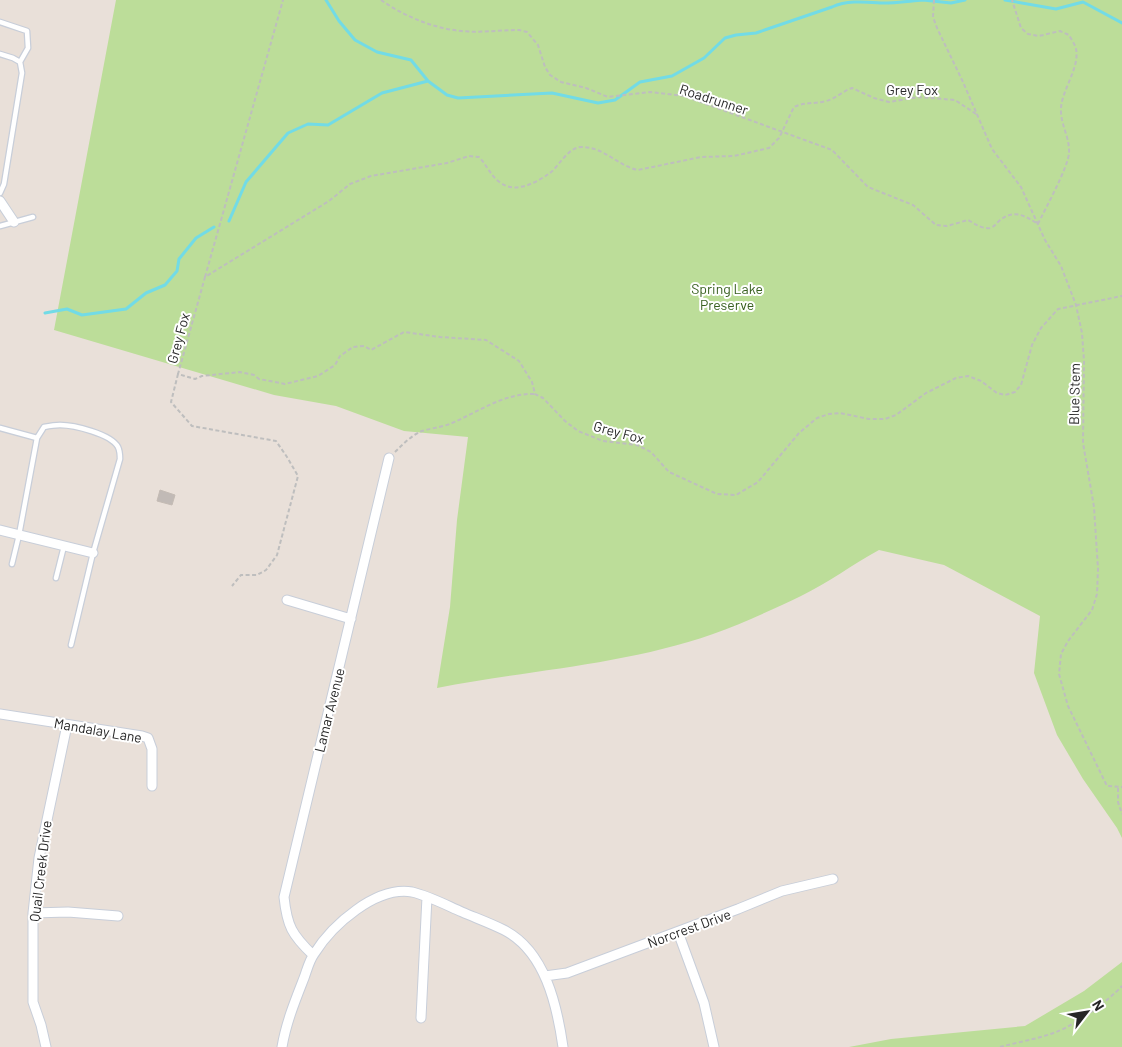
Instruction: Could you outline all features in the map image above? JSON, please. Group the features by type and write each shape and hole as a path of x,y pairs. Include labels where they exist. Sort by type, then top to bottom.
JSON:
{"street":[{"path":"0,201 14,222"},
{"name":"Lamar Avenue","path":"313,955 297,939 286,916 284,897 389,458"},
{"path":"0,530 93,553"},
{"path":"287,600 351,619"},
{"name":"Mandalay Lane","path":"0,714 148,738 152,748 152,786"},
{"name":"Quail Creek Drive","path":"46,1047 33,1002 33,913 39,858 66,725"},
{"name":"Norcrest Drive","path":"545,976 567,973 782,891 832,880"},
{"path":"282,1047 291,1012 313,955 331,932 350,914 373,900 393,893 411,892 505,930 526,946 537,960 545,976 560,1022 564,1047"},
{"path":"421,1018 427,897"},
{"path":"33,913 68,912 118,916"},
{"path":"678,932 704,1003 714,1047"}],"lane":[{"path":"0,22 27,31 28,48 20,62 22,73 4,184 0,193"},
{"path":"0,54 20,62"},
{"path":"0,226 33,217"},
{"path":"12,564 37,438 44,427 58,424 79,427 114,442 119,448 120,459 93,553 71,646"},
{"path":"0,428 37,438"},
{"path":"56,578 64,546"}],"path":[{"path":"204,277 283,0"},
{"name":"Roadrunner","path":"381,0 393,8 431,25 461,31 520,30 527,32 538,44 545,67 550,75 561,82 586,88 608,97 651,92 684,96 832,150 868,186 913,206 936,225 947,226 968,220 983,228 992,228 1003,218 1014,213 1025,216 1038,224"},
{"name":"Blue Stem","path":"934,0 933,17 937,28 964,82 992,149 1021,187 1045,240 1061,266 1076,305 1082,333 1084,360 1083,443 1094,507 1098,569 1097,594 1092,610 1068,641 1061,654 1059,674 1068,706 1095,763 1107,786 1118,788"},
{"path":"1012,0 1021,28 1028,34 1039,36 1060,31 1069,35 1076,48 1076,60 1061,106 1060,120 1066,134 1069,153 1066,165 1038,224"},
{"name":"Grey Fox","path":"976,114 954,100 919,97 889,102 874,98 852,88 830,100 802,103 794,107 778,138 769,148 734,156 701,157 638,170 630,168 600,151 581,147 569,153 550,172 518,188 502,185 494,178 486,164 479,157 469,156 447,163 370,176 350,184 329,201 204,277 178,374 194,379 202,376 240,372 254,375 260,380 285,384 318,376 335,365 340,356 353,347 364,346 371,350 404,332 486,340 519,361 532,382 535,394 543,398 565,421 578,431 603,441 637,445 650,452 669,472 717,494 736,495 758,482 799,432 818,418 829,414 840,414 869,419 885,419 896,415 926,394 956,378 968,376 981,380 997,393 1005,395 1015,392 1021,386 1032,344 1042,328 1058,309 1076,305"},
{"path":"1076,305 1122,296"},
{"path":"178,374 171,402 192,426 276,441 298,476 277,555 266,570 257,575 241,575 232,586"},
{"path":"389,458 404,442 421,432 450,424 498,400 524,393 535,394"},
{"path":"1122,787 1118,788 1118,802 1122,814"},
{"path":"1000,1047 1061,1030 1114,994 1122,986"}],"green space":[{"name":"Spring Lake Preserve","path":"116,0 1122,0 1122,838 1057,735 1034,673 1040,616 944,565 879,550 811,591 713,634 646,653 611,660 437,688 450,607 457,520 468,437 404,431 336,406 274,395 54,330"},
{"path":"1122,962 1122,1047 849,1047 891,1039 1025,1026 1084,991"}],"building":[{"path":"160,490 175,495 172,505 157,501"}],"waterway":[{"path":"326,0 339,21 355,40 377,52 411,60 428,81 447,95 458,98 552,93 598,103 615,100 640,82 672,76 704,58 725,38 756,33 844,3 888,3 923,0"},
{"path":"923,0 951,3 965,0"},
{"path":"1005,0 1056,9 1083,2 1122,23"},
{"path":"229,221 246,182 288,133 308,124 328,125 382,93 428,81"},
{"path":"45,313 67,309 82,315 126,309 146,293 165,285 177,271 179,259 196,238 214,227"}]}
